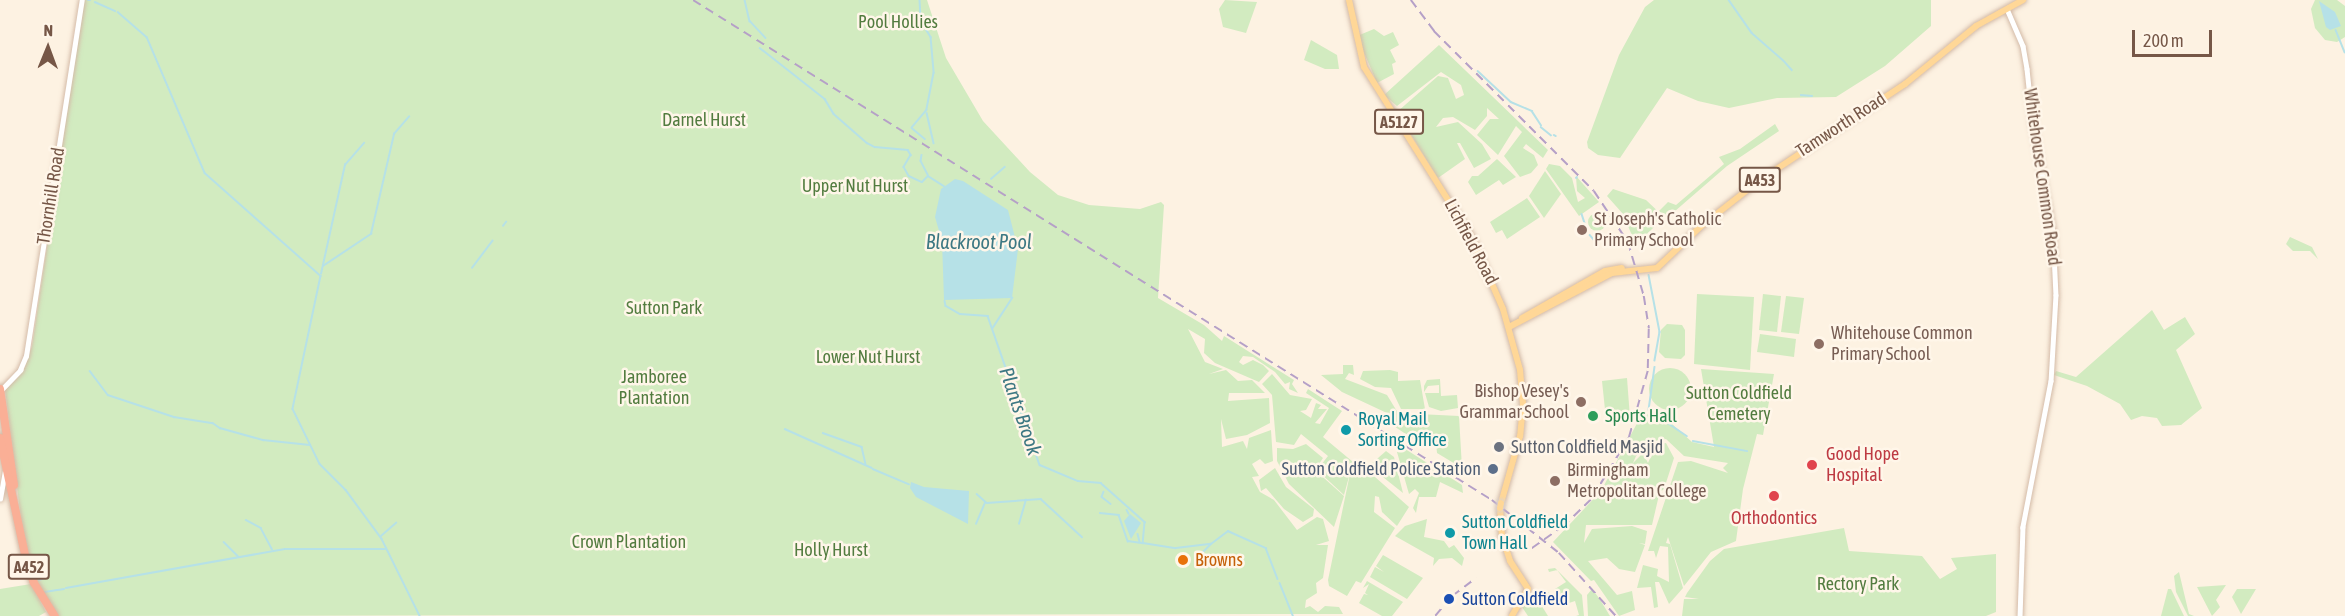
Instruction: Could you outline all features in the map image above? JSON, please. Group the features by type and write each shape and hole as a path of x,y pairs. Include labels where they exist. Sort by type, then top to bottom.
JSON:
{"highway":[{"path":"1,387 1,405"},
{"name":"A452","path":"1,405 16,513"},
{"name":"A452","path":"0,438 8,468 5,480 10,491 34,583 55,616"}],"main road":[{"name":"Thornhill Road","path":"1,387 20,370 26,356 82,0"},
{"name":"Lichfield Road","path":"1349,0 1356,46 1364,67 1471,236 1494,280 1509,327 1520,370 1522,413 1500,505 1502,536 1524,588 1512,616"},
{"name":"Tamworth Road","path":"1509,327 1609,269 1634,271 1657,268 1700,227 1760,180 1899,88 1976,26 2023,0"},
{"name":"Whitehouse Common Road","path":"2007,9 2023,46 2033,125 2053,232 2056,277 2050,381 2023,527 2020,616"},
{"path":"0,499 5,480"},
{"path":"1,489 10,491"}],"green space":[{"name":"Sutton Park","path":"84,0 927,0 946,58 983,121 1030,172 1058,195 1089,205 1140,209 1161,202 1164,205 1158,298 1204,325 1222,341 1224,336 1294,380 1292,384 1298,393 1289,389 1290,382 1285,384 1275,372 1253,357 1243,356 1239,362 1243,365 1253,360 1269,371 1259,382 1215,363 1204,353 1205,339 1188,329 1205,362 1223,369 1209,374 1226,370 1238,381 1252,380 1265,393 1229,393 1228,401 1269,398 1270,423 1247,435 1226,439 1221,419 1222,447 1243,441 1247,449 1249,438 1271,430 1273,461 1265,464 1260,459 1252,464 1259,476 1252,477 1260,492 1274,500 1297,530 1317,517 1323,519 1329,541 1316,545 1328,545 1323,578 1316,583 1317,593 1306,600 1305,608 1310,606 1318,612 1325,606 1339,607 1343,614 58,616 36,581 23,535 5,389 24,369 32,346"},
{"path":"1225,0 1257,2 1246,33 1223,27 1219,9"},
{"path":"1654,0 1931,0 1931,26 1885,66 1836,97 1777,98 1729,108 1698,101 1667,88 1620,158 1598,155 1588,148 1587,142 1619,55 1645,7"},
{"path":"2315,0 2337,0 2345,6 2345,37 2337,42 2325,40 2315,28 2311,9"},
{"path":"1374,29 1384,36 1393,32 1399,45 1390,50 1396,62 1392,64 1394,74 1377,83 1357,36"},
{"path":"1311,40 1337,55 1339,69 1325,69 1304,60"},
{"path":"1439,45 1548,150 1543,158 1526,144 1523,148 1534,155 1538,165 1531,173 1520,177 1504,156 1522,132 1516,126 1498,155 1477,135 1490,119 1499,119 1487,108 1487,116 1475,130 1453,117 1443,118 1436,127 1458,122 1482,144 1491,159 1474,168 1460,143 1457,143 1465,159 1438,178 1397,112 1438,76 1448,78 1456,99 1464,95 1461,85 1441,72 1397,106 1384,95"},
{"path":"1775,124 1779,131 1727,166 1667,218 1659,211 1668,202 1676,205 1724,164 1719,157 1740,149"},
{"path":"1497,159 1516,177 1503,185 1499,180 1476,195 1468,182 1472,176 1478,176"},
{"path":"1549,164 1560,166 1572,178 1578,202 1585,198 1577,191 1576,176 1599,202 1579,216 1546,169"},
{"path":"1545,171 1561,194 1544,218 1529,196"},
{"path":"1613,189 1646,200 1664,217 1636,245 1623,214 1607,196"},
{"path":"1527,198 1540,217 1507,239 1502,230 1496,233 1490,222"},
{"path":"1597,213 1603,216 1606,222 1603,228 1597,231 1591,228 1588,222 1591,216"},
{"path":"2290,237 2312,247 2318,259 2310,251 2293,251 2286,244"},
{"path":"1697,294 1754,297 1750,370 1694,364"},
{"path":"1763,294 1781,296 1777,332 1759,330"},
{"path":"1786,296 1804,298 1799,334 1781,332"},
{"path":"2152,310 2164,330 2185,317 2195,334 2176,350 2202,408 2181,425 2162,426 2157,418 2142,416 2131,420 2120,404 2087,386 2054,375 2056,371 2076,377"},
{"path":"1667,324 1682,325 1685,330 1685,355 1681,359 1665,358 1659,352 1661,330"},
{"path":"1760,334 1796,339 1794,357 1757,352"},
{"path":"1343,365 1353,365 1354,375 1349,373 1345,379 1387,395 1398,413 1459,416 1462,468 1437,453 1436,442 1431,442 1430,437 1418,438 1418,442 1386,421 1389,414 1342,392 1321,375 1343,374"},
{"path":"1670,368 1678,369 1685,374 1690,381 1690,397 1685,404 1678,409 1670,410 1662,409 1655,404 1650,397 1649,389 1650,381 1655,374 1662,369"},
{"name":"Sutton Coldfield Cemetery","path":"1701,369 1774,374 1763,435 1757,434 1743,489 1736,541 1711,552 1684,586 1668,537 1666,543 1670,544 1683,588 1669,604 1659,582 1655,582 1658,607 1654,608 1651,587 1637,588 1643,565 1658,569 1657,576 1669,582 1668,547 1660,546 1656,558 1654,551 1648,551 1678,462 1691,461 1728,473 1723,468 1728,463 1684,456 1666,439 1654,441 1636,456 1633,463 1643,453 1648,463 1656,444 1666,443 1674,458 1664,489 1660,492 1621,487 1621,492 1647,491 1659,495 1652,525 1586,525 1584,543 1592,529 1632,526 1647,531 1645,544 1639,543 1645,545 1635,572 1619,569 1607,558 1588,561 1617,595 1632,591 1635,610 1619,616 1594,580 1591,581 1553,542 1601,491 1643,412 1672,424 1692,442 1714,447"},
{"path":"1363,371 1398,372 1398,381 1420,380 1425,409 1401,409 1391,388 1375,387 1360,379"},
{"path":"1272,374 1290,395 1312,399 1306,410 1300,411 1311,418 1316,403 1321,405 1318,409 1327,409 1315,423 1320,424 1329,408 1306,393 1308,389 1342,411 1323,437 1353,462 1344,495 1317,470 1328,456 1301,434 1294,445 1276,442 1272,395 1262,384"},
{"path":"1627,378 1630,418 1606,419 1602,381"},
{"path":"1440,379 1441,396 1457,395 1458,408 1441,411 1429,407 1425,393 1439,393 1439,385 1428,386 1424,392 1424,386 1427,380"},
{"path":"1306,444 1323,458 1315,470 1344,496 1334,527 1289,484 1277,461 1277,448 1293,449"},
{"path":"1402,447 1462,485 1463,493 1440,482 1436,497 1419,497 1416,513 1413,508 1419,493 1415,489 1409,494 1397,452"},
{"path":"1386,451 1394,457 1403,493 1369,466"},
{"path":"1352,464 1366,469 1409,507 1397,526 1382,512 1379,497 1375,496 1374,512 1395,528 1361,583 1356,581 1347,596 1329,586 1328,580"},
{"path":"1275,468 1286,487 1314,509 1313,516 1303,522 1284,509 1266,488 1261,491 1259,480"},
{"path":"1427,519 1424,537 1444,541 1449,548 1454,545 1464,558 1462,566 1452,558 1439,559 1433,566 1434,558 1395,536 1405,526"},
{"name":"Rectory Park","path":"1844,528 1849,551 1922,556 1940,579 1957,569 1951,558 1996,554 1996,612 1986,616 1682,616 1684,599 1699,599 1685,597 1687,593 1710,561 1724,549"},
{"path":"1383,555 1423,578 1407,599 1370,577 1375,567 1384,572 1376,566"},
{"path":"1557,570 1582,595 1584,616 1576,616 1579,615 1575,601 1566,604 1563,597 1553,602 1548,592 1557,599 1561,595 1555,589 1566,582"},
{"path":"2179,572 2189,614 2194,616 2188,616 2176,592 2174,576"},
{"path":"1367,581 1403,602 1392,616 1382,616 1359,603 1364,594 1368,595 1365,593 1369,584 1363,588"},
{"path":"31,584 46,612 39,616 0,616 0,589"},
{"path":"2226,585 2216,600 2220,607 2212,616 2197,587"},
{"path":"1592,589 1610,616 1588,616 1587,595"},
{"path":"2168,589 2171,589 2184,616 2161,616"},
{"path":"2237,589 2256,589 2241,614 2232,597"},
{"path":"1533,597 1548,616 1528,616 1522,607"}],"water":[{"path":"2319,1 2335,12 2341,26 2330,30 2326,27"},
{"name":"Blackroot Pool","path":"955,179 963,181 1008,210 1018,249 1012,298 944,300 942,241 935,217 941,189"},
{"path":"911,482 924,487 969,491 968,524 916,497 910,488"},
{"path":"1130,514 1141,523 1131,539 1124,521"}],"waterway":[{"name":"Plants Brook","path":"745,0 750,21 766,38"},
{"path":"920,0 921,21 931,37 934,73 927,110 912,128 925,139"},
{"path":"1729,0 1752,33 1783,60"},
{"path":"95,2 115,11"},
{"path":"118,12 147,37 205,173 321,276 293,409 320,464 346,490 382,539 420,616"},
{"path":"2336,30 2345,52"},
{"name":"Plants Brook","path":"760,48 825,99 834,114 867,143 875,147 908,150 911,155 904,167 909,176 922,182 928,176 944,186"},
{"path":"1784,61 1792,70"},
{"path":"1478,71 1511,102 1532,111 1541,125"},
{"path":"1801,95 1812,96"},
{"path":"927,113 934,143"},
{"path":"323,266 371,234 394,134 409,117"},
{"path":"1541,127 1551,135"},
{"path":"321,274 345,165 364,143"},
{"path":"922,155 921,161 928,175"},
{"path":"991,179 1005,167"},
{"path":"1582,214 1588,232"},
{"path":"503,226 506,222"},
{"path":"1590,235 1595,241"},
{"path":"472,268 492,241"},
{"path":"1649,275 1660,332 1655,361"},
{"path":"992,329 1012,298"},
{"name":"Plants Brook","path":"945,301 946,306 960,314 988,316 1040,465 1078,481 1101,483 1145,522 1143,543 1176,548 1211,544 1228,531 1266,548 1278,579"},
{"path":"1655,367 1649,410 1687,436"},
{"path":"90,371 108,395 174,417 213,423 220,428 263,440 310,445"},
{"path":"785,429 872,468"},
{"path":"823,433 862,447 866,464"},
{"path":"1693,441 1747,451"},
{"path":"873,469 909,484"},
{"path":"1104,492 1102,497 1111,504"},
{"path":"977,494 987,503 1041,499 1082,537"},
{"path":"1019,524 1026,500"},
{"path":"976,524 985,503"},
{"name":"Plants Brook","path":"1127,510 1129,514"},
{"path":"1100,513 1119,515 1128,541 1143,543"},
{"path":"246,520 261,528 272,549"},
{"path":"381,536 396,523"},
{"path":"1138,534 1140,542"},
{"path":"224,542 238,556"},
{"path":"1203,552 1211,544"},
{"path":"66,588 285,549 385,549"},
{"path":"1198,556 1201,553"},
{"path":"39,580 48,577"},
{"name":"Plants Brook","path":"1280,583 1293,616"},
{"path":"58,590 64,589"},
{"path":"45,592 57,590"}],"railway":[{"path":"693,0 1492,500 1559,553 1616,616"},
{"path":"1411,0 1434,31 1594,191 1628,242 1644,296 1649,329 1648,371 1629,438 1591,500 1564,526 1530,550"},
{"path":"1435,616 1452,596 1476,578"}],"place":[{"name":"St Joseph's Catholic Primary School","path":"1582,230"},
{"name":"Whitehouse Common Primary School","path":"1819,344"},
{"name":"Bishop Vesey's Grammar School","path":"1581,402"},
{"name":"Sports Hall","path":"1593,416"},
{"name":"Royal Mail Sorting Office","path":"1346,430"},
{"name":"Sutton Coldfield Masjid","path":"1499,447"},
{"name":"Good Hope Hospital","path":"1812,465"},
{"name":"Sutton Coldfield Police Station","path":"1493,469"},
{"name":"Birmingham Metropolitan College","path":"1555,481"},
{"name":"Orthodontics","path":"1774,496"},
{"name":"Sutton Coldfield Town Hall","path":"1450,533"},
{"name":"Browns","path":"1183,560"},
{"name":"Sutton Coldfield","path":"1449,599"}],"park label":[{"name":"Pool Hollies","path":"898,22"},
{"name":"Darnel Hurst","path":"704,120"},
{"name":"Upper Nut Hurst","path":"855,186"},
{"name":"Lower Nut Hurst","path":"868,357"},
{"name":"Jamboree Plantation","path":"654,388"},
{"name":"Crown Plantation","path":"629,542"},
{"name":"Holly Hurst","path":"831,550"}]}
